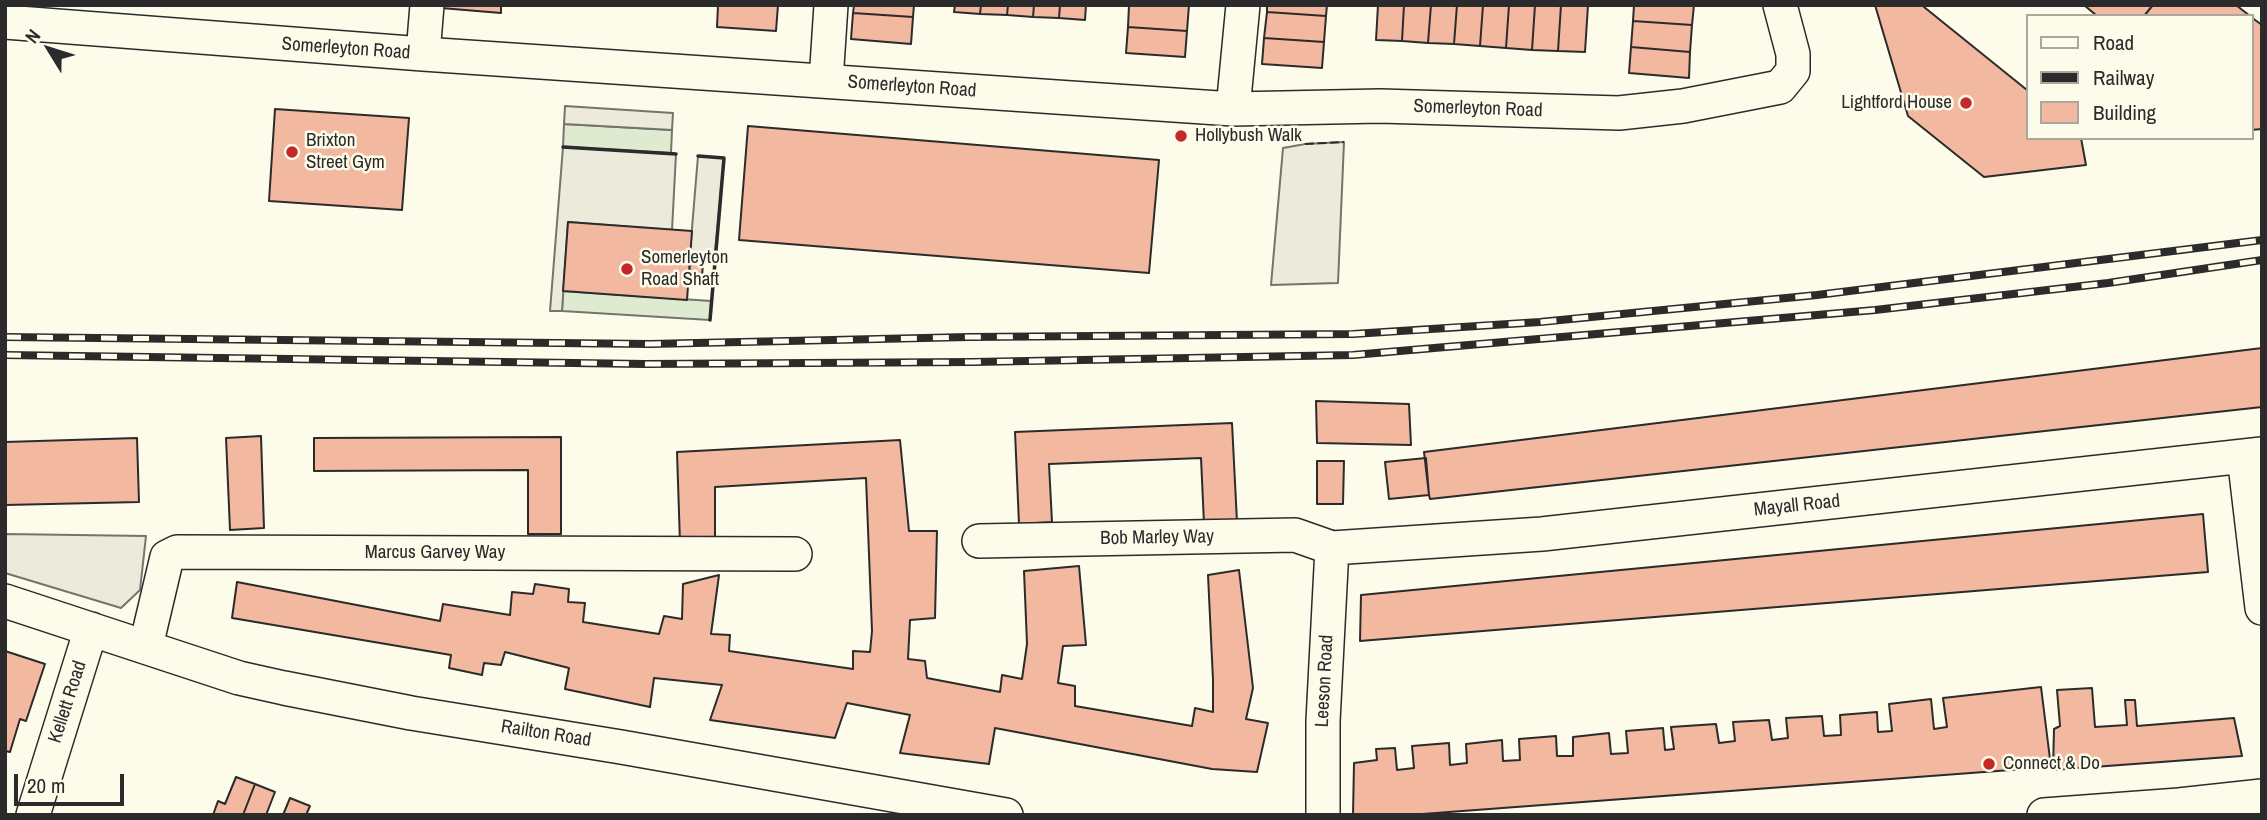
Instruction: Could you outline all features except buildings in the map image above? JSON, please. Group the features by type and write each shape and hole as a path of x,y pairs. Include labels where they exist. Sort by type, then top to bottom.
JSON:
{"street":[{"path":"6,22 7,5"},
{"path":"423,54 427,5"},
{"path":"825,81 831,5"},
{"path":"1233,109 1243,5"},
{"name":"Somerleyton Road","path":"6,22 423,54 1233,109 1380,106 1619,113 1683,106 1780,87 1793,71 1793,54 1780,5"},
{"path":"2253,455 2262,608"},
{"name":"Mayall Road","path":"1332,548 1542,534 2253,455"},
{"name":"Bob Marley Way","path":"979,541 1295,535 1332,548"},
{"name":"Leeson Road","path":"1323,815 1323,721 1332,548"},
{"name":"Marcus Garvey Way","path":"146,646 166,557 177,552 795,554"},
{"name":"Railton Road","path":"5,601 239,678 284,688 411,713 608,744 1006,815"},
{"name":"Kellett Road","path":"33,815 91,629"},
{"path":"2044,815 2262,796"}],"green space":[{"path":"564,124 672,130 671,153 563,147"},
{"path":"563,291 711,301 710,320 562,311"}],"shaded area":[{"path":"565,106 673,113 672,130 564,124"},
{"path":"1344,142 1338,283 1271,285 1283,148"},
{"path":"563,147 676,154 672,230 568,222 562,311 550,311"},
{"path":"698,156 724,158 715,254 690,252"},
{"path":"5,534 146,536 140,590 121,608 5,573"}],"railway":[{"path":"5,337 650,344 969,337 1353,334 1540,322 1817,295 2262,240"},
{"path":"5,355 645,364 973,362 1353,355 1875,310 2108,283 2262,260"}],"fence":[{"path":"1305,144 1344,142"}],"wall":[{"path":"563,147 676,154"},
{"path":"698,156 724,158 710,320"}],"place":[{"name":"Lightford House","path":"1966,103"},
{"name":"Hollybush Walk","path":"1181,136"},
{"name":"Brixton Street Gym","path":"292,152"},
{"name":"Somerleyton Road Shaft","path":"627,269"},
{"name":"Connect & Do","path":"1989,764"}]}
